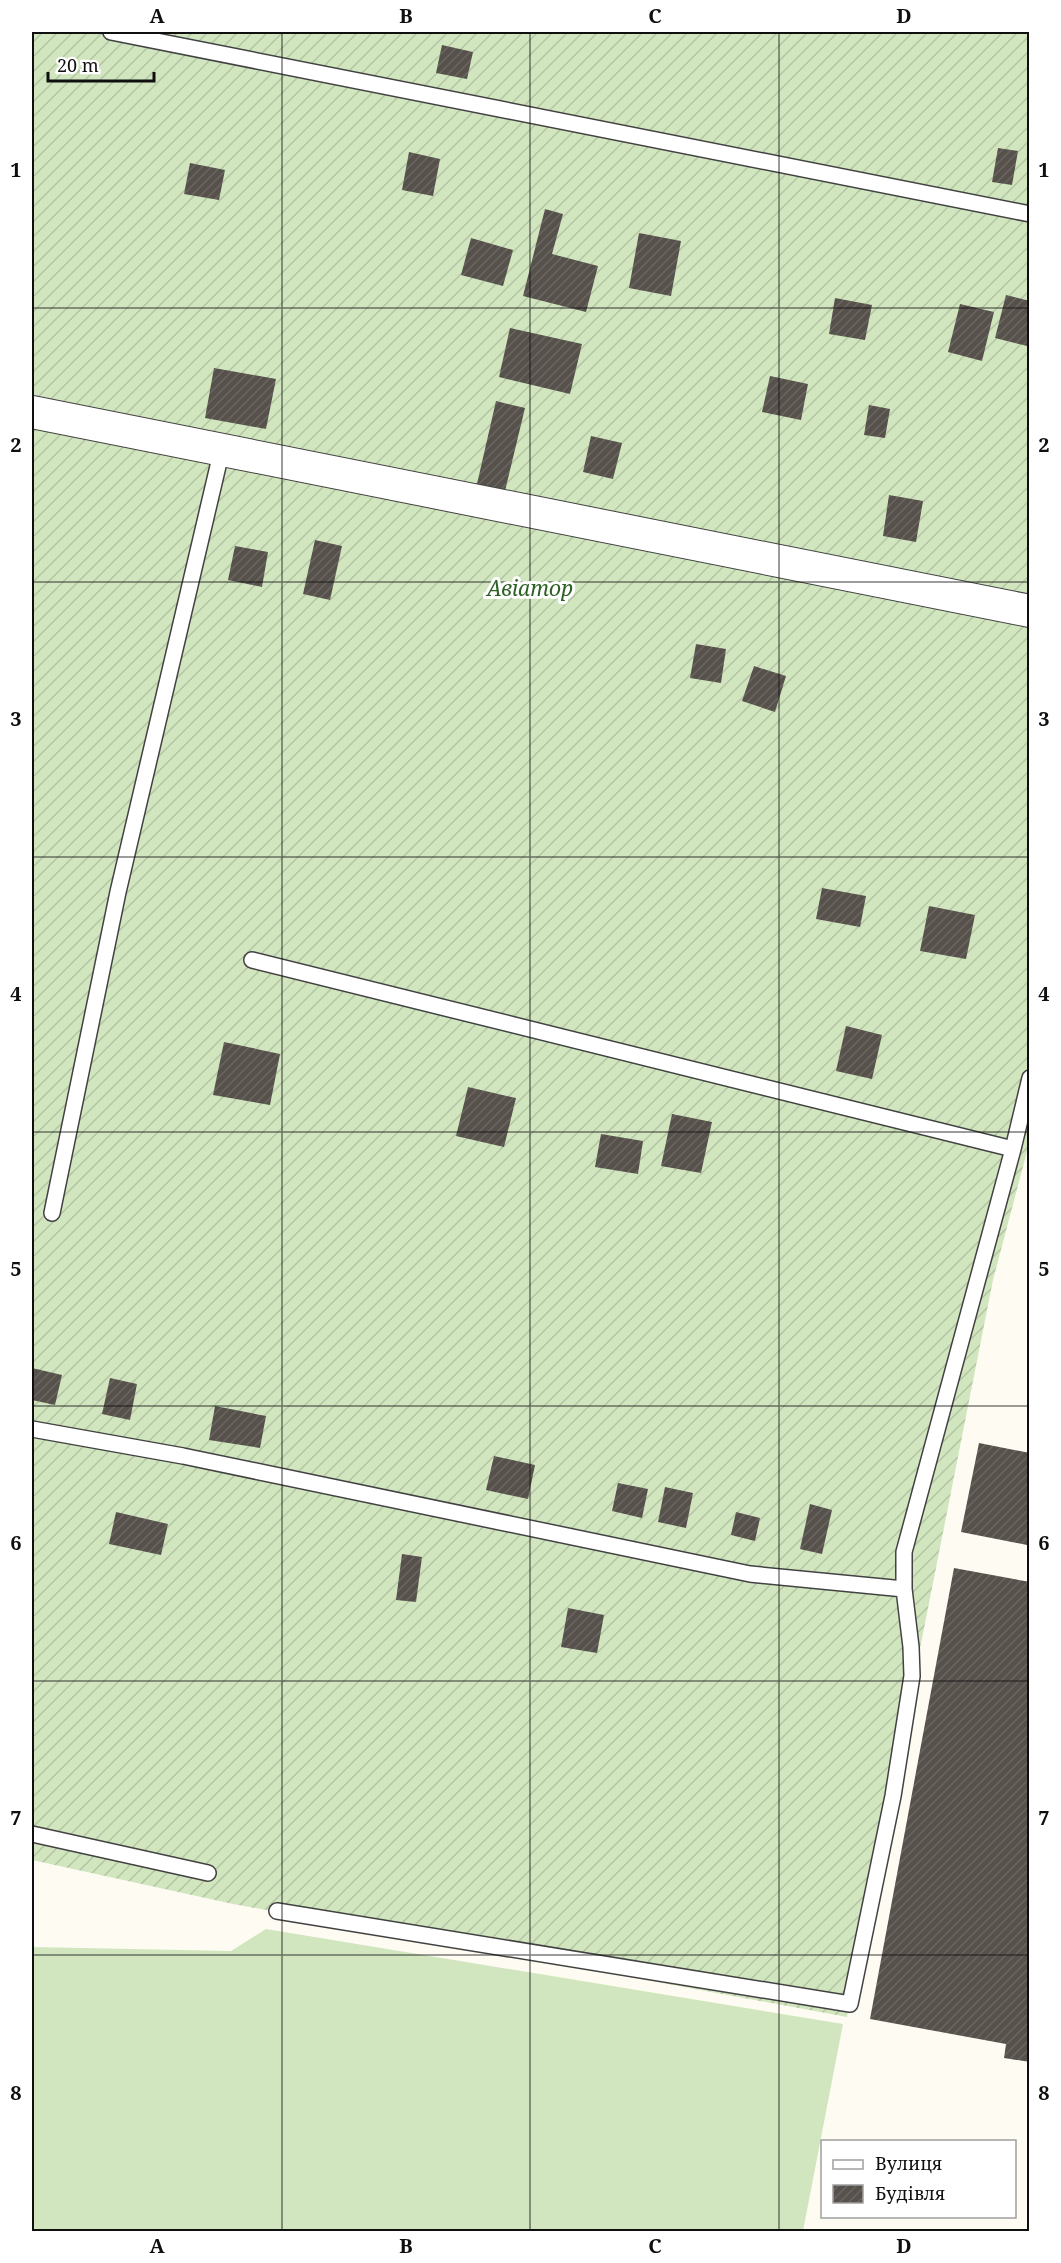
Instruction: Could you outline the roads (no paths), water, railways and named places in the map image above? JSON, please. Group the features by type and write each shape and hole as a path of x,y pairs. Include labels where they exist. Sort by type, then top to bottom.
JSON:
{"street":[{"path":"32,412 1029,611"}],"lane":[{"path":"111,32 1029,214"},
{"path":"52,1213 118,892 222,449"},
{"path":"252,960 1013,1149"},
{"path":"277,1911 850,2004 893,1796 912,1676 904,1589 904,1552 1013,1149 1029,1078"},
{"path":"32,1429 183,1456 750,1574 904,1589"},
{"path":"32,1834 208,1873"}],"park label":[{"name":"Авіатор","path":"530,588"}]}
